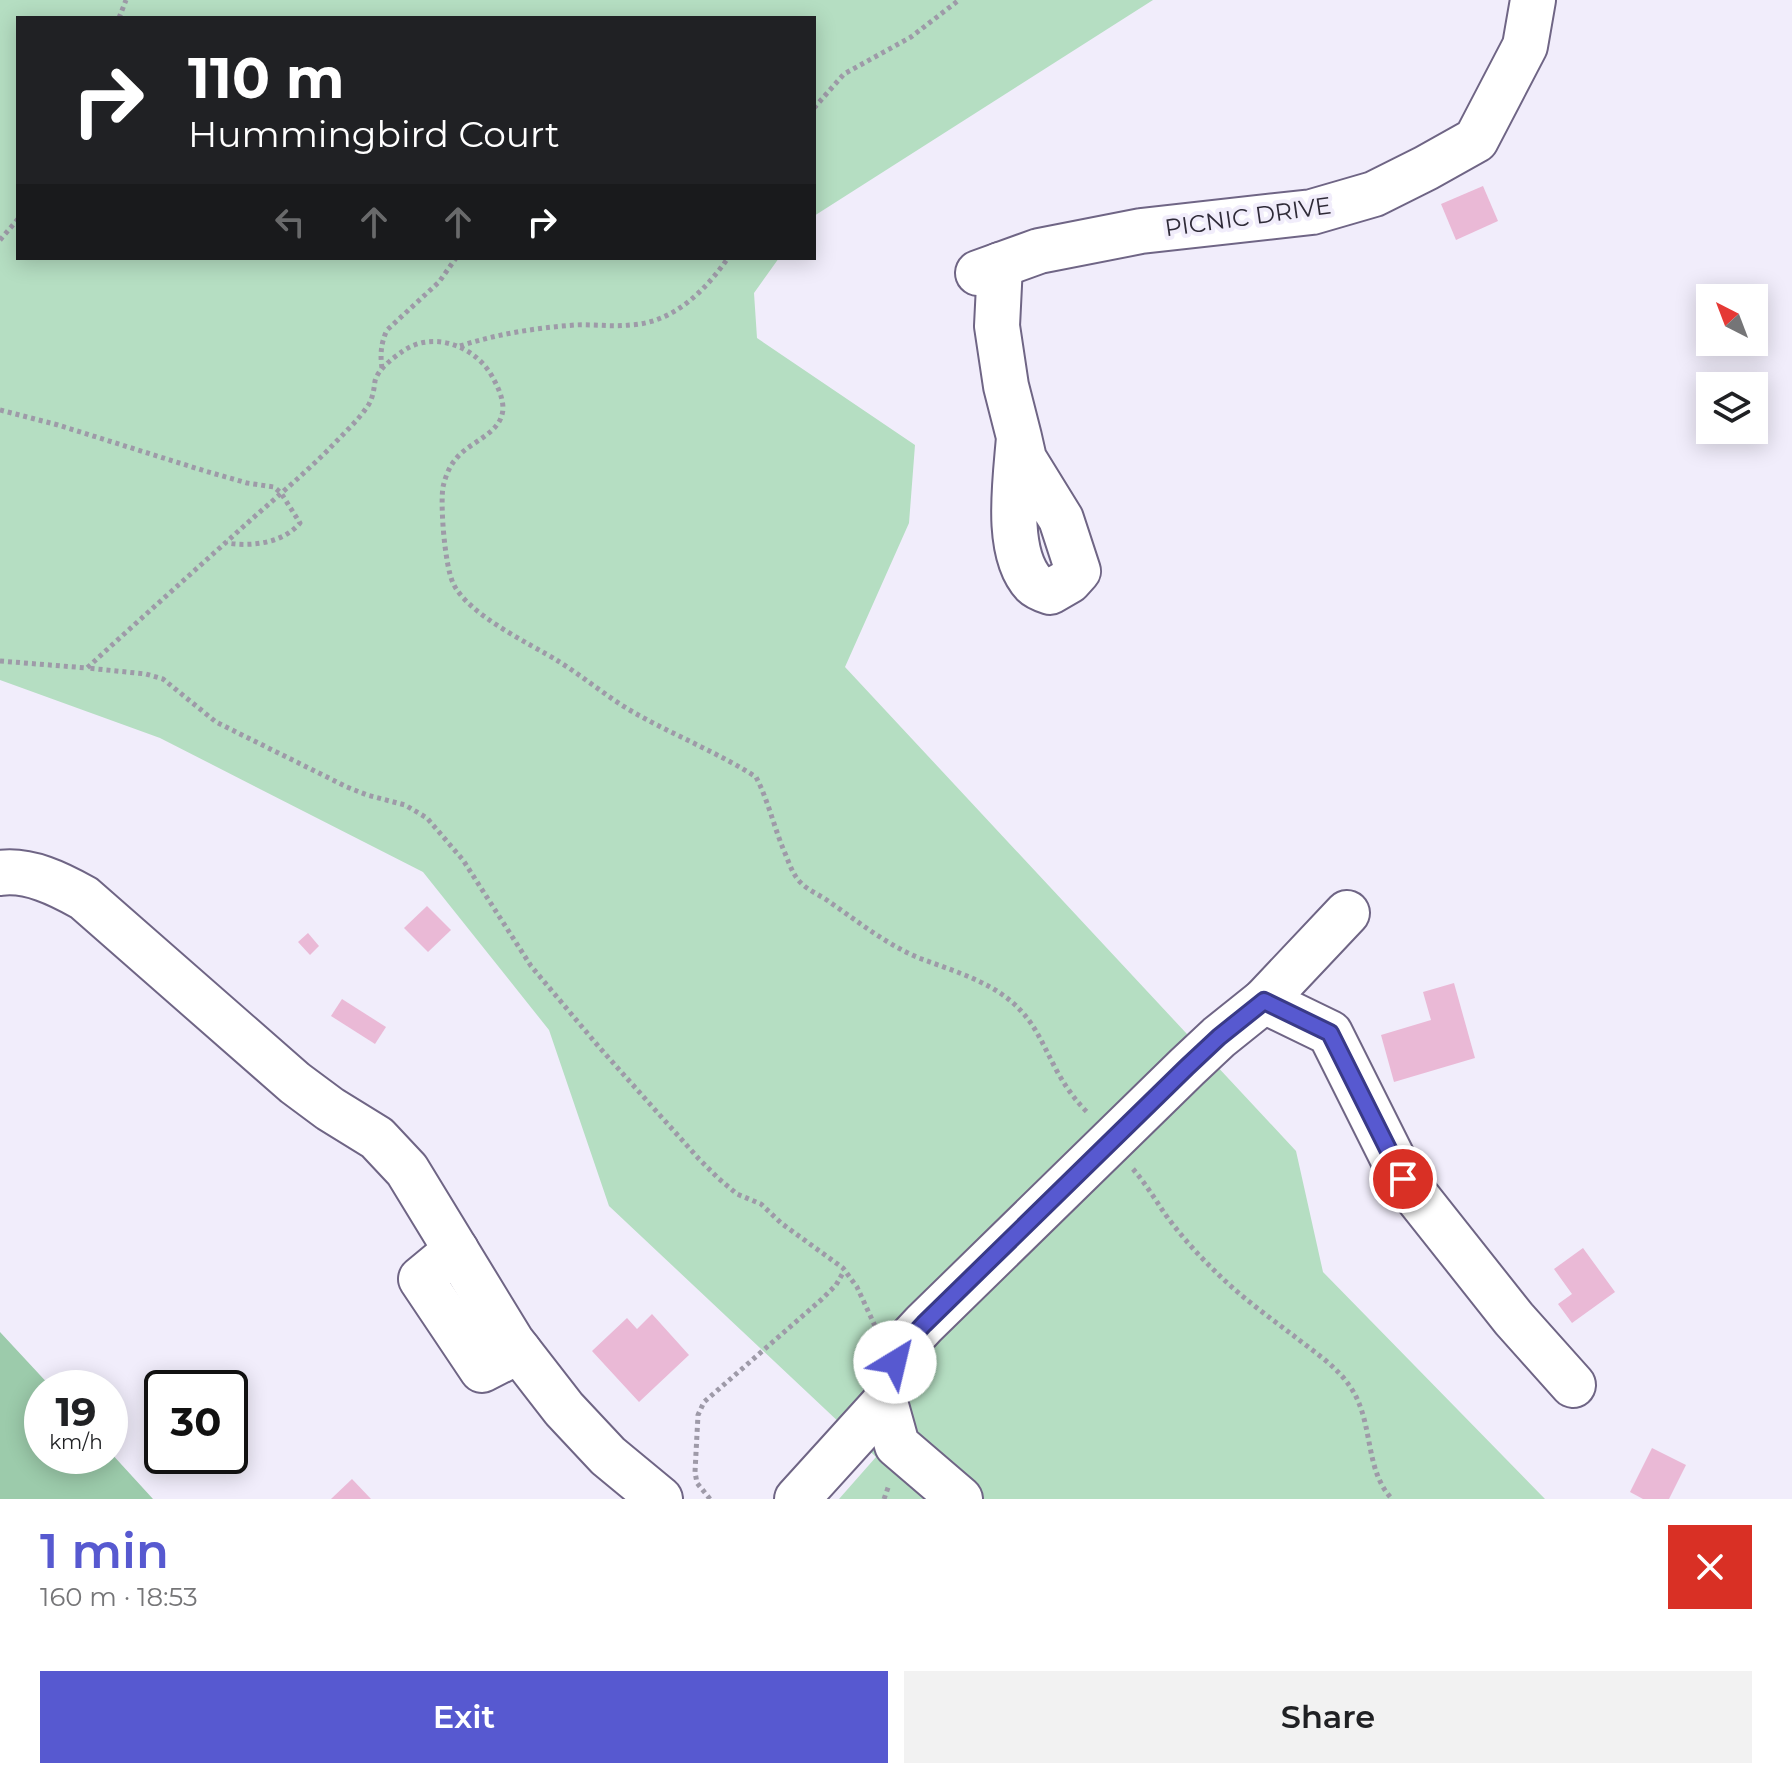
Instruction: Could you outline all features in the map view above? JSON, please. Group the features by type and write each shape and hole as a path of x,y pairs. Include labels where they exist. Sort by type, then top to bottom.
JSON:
{"street":[{"name":"PICNIC DRIVE","path":"1019,437 1006,386 989,269 1039,251 1141,231 1312,212 1374,194 1476,140 1525,46 1533,0"},
{"path":"0,873 11,872 54,882 84,898 295,1083 377,1138 407,1170 519,1351 564,1409 608,1456 660,1499"},
{"path":"797,1499 892,1373 924,1324 1219,1037 1264,1001 1347,913"},
{"path":"1264,1001 1330,1033 1403,1179 1514,1319 1573,1385"},
{"path":"892,1373 897,1445 960,1499"}],"path":[{"path":"816,106 844,74 911,37 959,0"},
{"path":"0,240 16,221"},
{"path":"382,369 380,353 387,330 439,282 455,260"},
{"path":"459,346 496,335 535,329 653,322 697,295 726,260"},
{"path":"87,668 327,451 369,404 379,372 406,349 421,343 440,341 459,346 477,356 491,373 503,406 500,421 491,432 454,460 446,475 443,490 447,558 453,583 463,596 500,628 557,660 630,710 756,777 792,870 803,885 880,938 985,984 1014,1004 1039,1033 1070,1093 1103,1128 1119,1155 1138,1175 1179,1232 1218,1275 1318,1354 1349,1385 1365,1418 1378,1479 1392,1499"},
{"path":"0,410 247,483 274,487 300,523 284,538 226,543"},
{"path":"0,661 146,674 163,679 216,722 347,787 405,805 427,818 463,860 531,966 699,1159 737,1194 761,1204 781,1223 845,1270 867,1306 880,1348 892,1373"},
{"path":"710,1499 697,1483 695,1472 698,1415 704,1402 822,1299 845,1270"}],"green space":[{"path":"0,0 1153,0 816,215 816,16 16,16 16,260 778,260 754,293 757,338 915,445 909,523 845,667 1296,1151 1323,1272 1545,1499 839,1499 876,1457 609,1206 549,1030 423,872 160,738 0,680"},
{"path":"0,1332 35,1370 24,1370 24,1474 128,1472 153,1499 0,1499"}],"building":[{"path":"1483,186 1498,221 1456,240 1441,204"},
{"path":"427,906 451,930 428,952 404,928"},
{"path":"308,933 319,946 310,955 298,942"},
{"path":"1454,983 1475,1058 1394,1082 1381,1035 1431,1020 1423,992"},
{"path":"342,999 386,1027 375,1044 331,1016"},
{"path":"1583,1248 1615,1292 1572,1323 1558,1304 1572,1294 1554,1269"},
{"path":"652,1314 689,1355 639,1402 592,1351 627,1318 637,1329"},
{"path":"1652,1448 1686,1465 1669,1499 1643,1499 1630,1492"},
{"path":"352,1479 371,1499 331,1499"}],"route":[{"path":"895,1362 896,1354 924,1324 1187,1067 1264,1001 1330,1033 1403,1179"}]}
